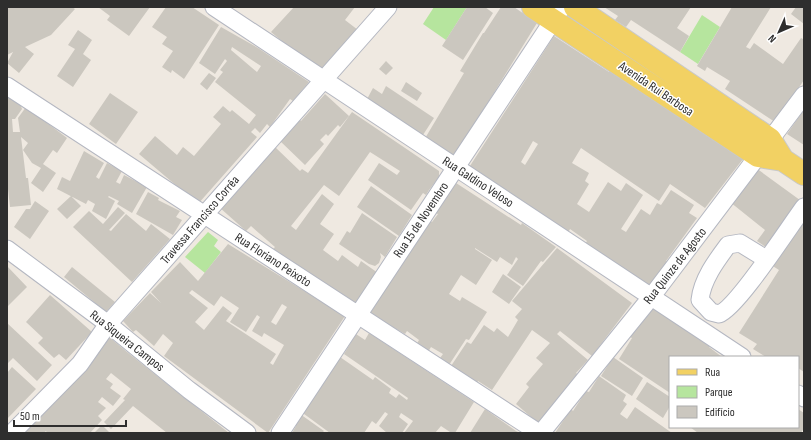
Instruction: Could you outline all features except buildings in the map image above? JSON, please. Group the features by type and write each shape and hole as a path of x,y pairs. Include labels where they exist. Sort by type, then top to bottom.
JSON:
{"main road":[{"name":"Avenida Rui Barbosa","path":"533,7 558,14 758,156 783,160"},
{"name":"Avenida Rui Barbosa","path":"575,7 770,139 783,160 804,174"}],"street":[{"name":"Rua Galdino Veloso","path":"214,7 741,356"},
{"name":"Travessa Francisco Corrêa","path":"12,433 80,364 108,324 388,7"},
{"name":"Rua 15 de Novembro","path":"280,433 558,14"},
{"name":"Rua Floriano Peixoto","path":"7,86 540,433"},
{"name":"Rua Quinze de Agosto","path":"540,433 652,296 804,95"},
{"path":"766,260 804,207"},
{"name":"Rua Siqueira Campos","path":"7,249 108,324 189,390 248,433"}],"green space":[{"path":"434,7 467,7 446,40 423,24"},
{"path":"702,15 720,27 698,64 680,52"},
{"path":"208,232 218,240 214,246 221,252 205,273 185,257"}]}
